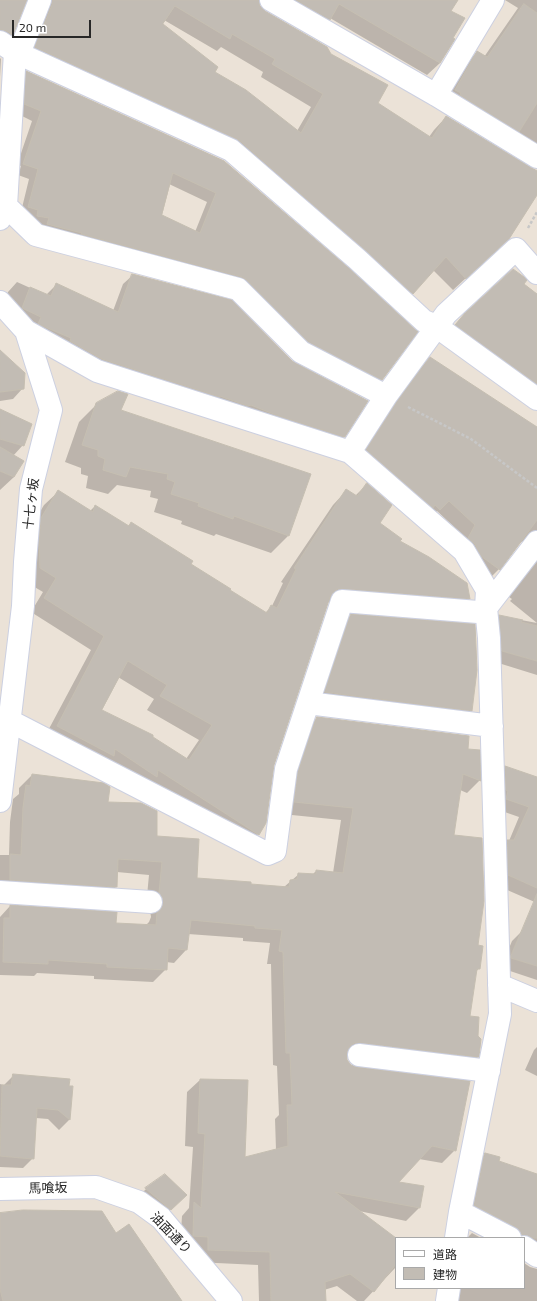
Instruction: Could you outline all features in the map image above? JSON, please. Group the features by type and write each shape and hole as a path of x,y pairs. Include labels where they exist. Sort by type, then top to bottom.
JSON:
{"street":[{"path":"7,47 22,46 40,0"},
{"path":"271,0 436,95 537,157"},
{"path":"436,95 490,1"},
{"path":"7,47 3,212 36,234 238,289 301,352 386,396"},
{"path":"7,47 231,150 357,259 424,321 436,326 537,398"},
{"path":"350,452 386,396 446,314 516,249 537,274"},
{"name":"十七ヶ坂","path":"0,302 26,331 51,410 31,490 23,606 0,801"},
{"path":"26,331 97,371 350,452 464,551 487,590 486,608 489,638 500,1014 456,1237"},
{"path":"10,721 268,854 275,851 286,769 342,601 478,612 486,608 537,542"},
{"path":"308,703 492,726"},
{"path":"0,892 151,902"},
{"path":"499,985 537,1002"},
{"path":"359,1055 489,1071"},
{"name":"馬喰坂","path":"0,1189 96,1187"},
{"name":"油面通り","path":"96,1187 139,1202 161,1218 231,1301"},
{"path":"460,1212 508,1237"},
{"path":"525,1248 537,1256"},
{"path":"447,1301 448,1289"}],"path":[{"path":"386,396 471,439 537,488"}],"building":[{"path":"0,0 27,0 13,35 7,31 0,30"},
{"path":"52,0 259,0 260,6 265,11 327,47 331,54 388,85 378,103 432,138 446,116 537,171 537,195 509,239 466,279 446,257 413,294 239,140 35,47 52,5","holes":["175,6 230,39 232,34 275,59 272,64 323,94 301,133 246,90 215,72 218,67 163,24"]},
{"path":"296,0 458,0 451,11 465,18 453,38 455,39 440,63 339,4 330,20"},
{"path":"524,4 537,13 537,103 519,132 460,95 461,93 455,90 477,51 487,57"},
{"path":"26,71 224,161 349,268 418,332 382,380 308,342 247,280 242,277 47,224 49,218 37,216 38,210 28,207 38,169 23,164 41,111 24,104","holes":["173,173 216,193 200,233 162,215"]},
{"path":"513,269 527,280 524,284 537,294 537,384 455,325 465,313"},
{"path":"132,274 232,300 292,361 368,401 345,437 276,415 251,405 248,406 102,359 70,341 71,338 38,324 41,317 22,308 30,287 51,296 56,283 118,312"},
{"path":"0,350 25,373 24,389 0,392"},
{"path":"430,357 537,427 537,520 500,570 481,556 475,544 468,538 475,525 449,501 440,510 435,505 433,508 366,450 396,403"},
{"path":"118,391 128,394 121,410 311,474 289,536 234,516 233,519 198,506 199,503 171,494 175,482 167,479 168,474 130,467 126,477 103,470 105,459 98,456 98,450 82,445 96,403"},
{"path":"0,409 32,424 24,446 0,439"},
{"path":"0,447 24,461 14,477 0,471"},
{"path":"367,483 392,505 380,523 402,539 400,541 429,557 467,583 470,599 343,589 337,589 333,593 330,597 274,765 266,823 259,835 158,770 157,777 115,749 114,756 57,726 104,636 44,598 56,578 40,568 39,540 41,518 58,490 93,512 95,505 129,526 131,522 193,561 191,564 267,613 271,605 277,608 296,569 294,568 346,489 357,496","holes":["128,661 167,685 160,696 212,725 189,760 153,737 153,735 102,710"]},
{"path":"351,614 475,624 477,670 472,711 325,692"},
{"path":"499,615 523,620 521,622 537,626 537,661 502,651"},
{"path":"317,717 469,736 468,749 480,750 481,781 463,774 454,835 482,838 484,901 478,945 483,946 480,969 477,969 470,1016 479,1017 478,1036 481,1039 479,1057 361,1043 354,1043 349,1047 347,1053 347,1060 351,1065 357,1067 470,1081 456,1151 432,1146 399,1182 424,1186 420,1208 335,1192 395,1237 395,1265 374,1292 350,1274 325,1282 326,1301 271,1301 270,1252 208,1250 208,1237 193,1236 194,1202 201,1208 205,1134 198,1133 200,1079 248,1080 245,1157 288,1146 287,1105 292,1105 290,1053 286,1053 283,952 279,951 282,930 191,920 187,950 168,948 167,970 107,967 107,964 48,960 48,964 3,962 4,918 10,918 10,905 117,912 116,923 156,925 157,913 161,909 163,903 162,897 159,893 162,862 118,859 117,887 10,880 10,854 21,855 23,808 26,785 30,786 32,774 104,783 110,787 108,802 141,803 157,811 157,836 199,839 197,878 251,882 251,884 289,887 290,880 297,879 298,873 316,874 316,870 343,873 353,808 294,802 298,772"},
{"path":"505,766 537,777 537,888 508,875 507,840 514,840 529,807 506,799 508,791 506,790"},
{"path":"537,894 537,966 511,958 511,956"},
{"path":"13,1074 70,1079 69,1086 73,1086 70,1120 58,1110 37,1108 34,1159 0,1156 2,1085 11,1085"},
{"path":"485,1153 500,1157 499,1161 537,1174 537,1238 522,1235 516,1227 474,1205"},
{"path":"165,1174 187,1195 171,1210 145,1188"},
{"path":"23,1210 102,1211 116,1233 129,1224 182,1301 3,1301 0,1289 0,1213"}]}
